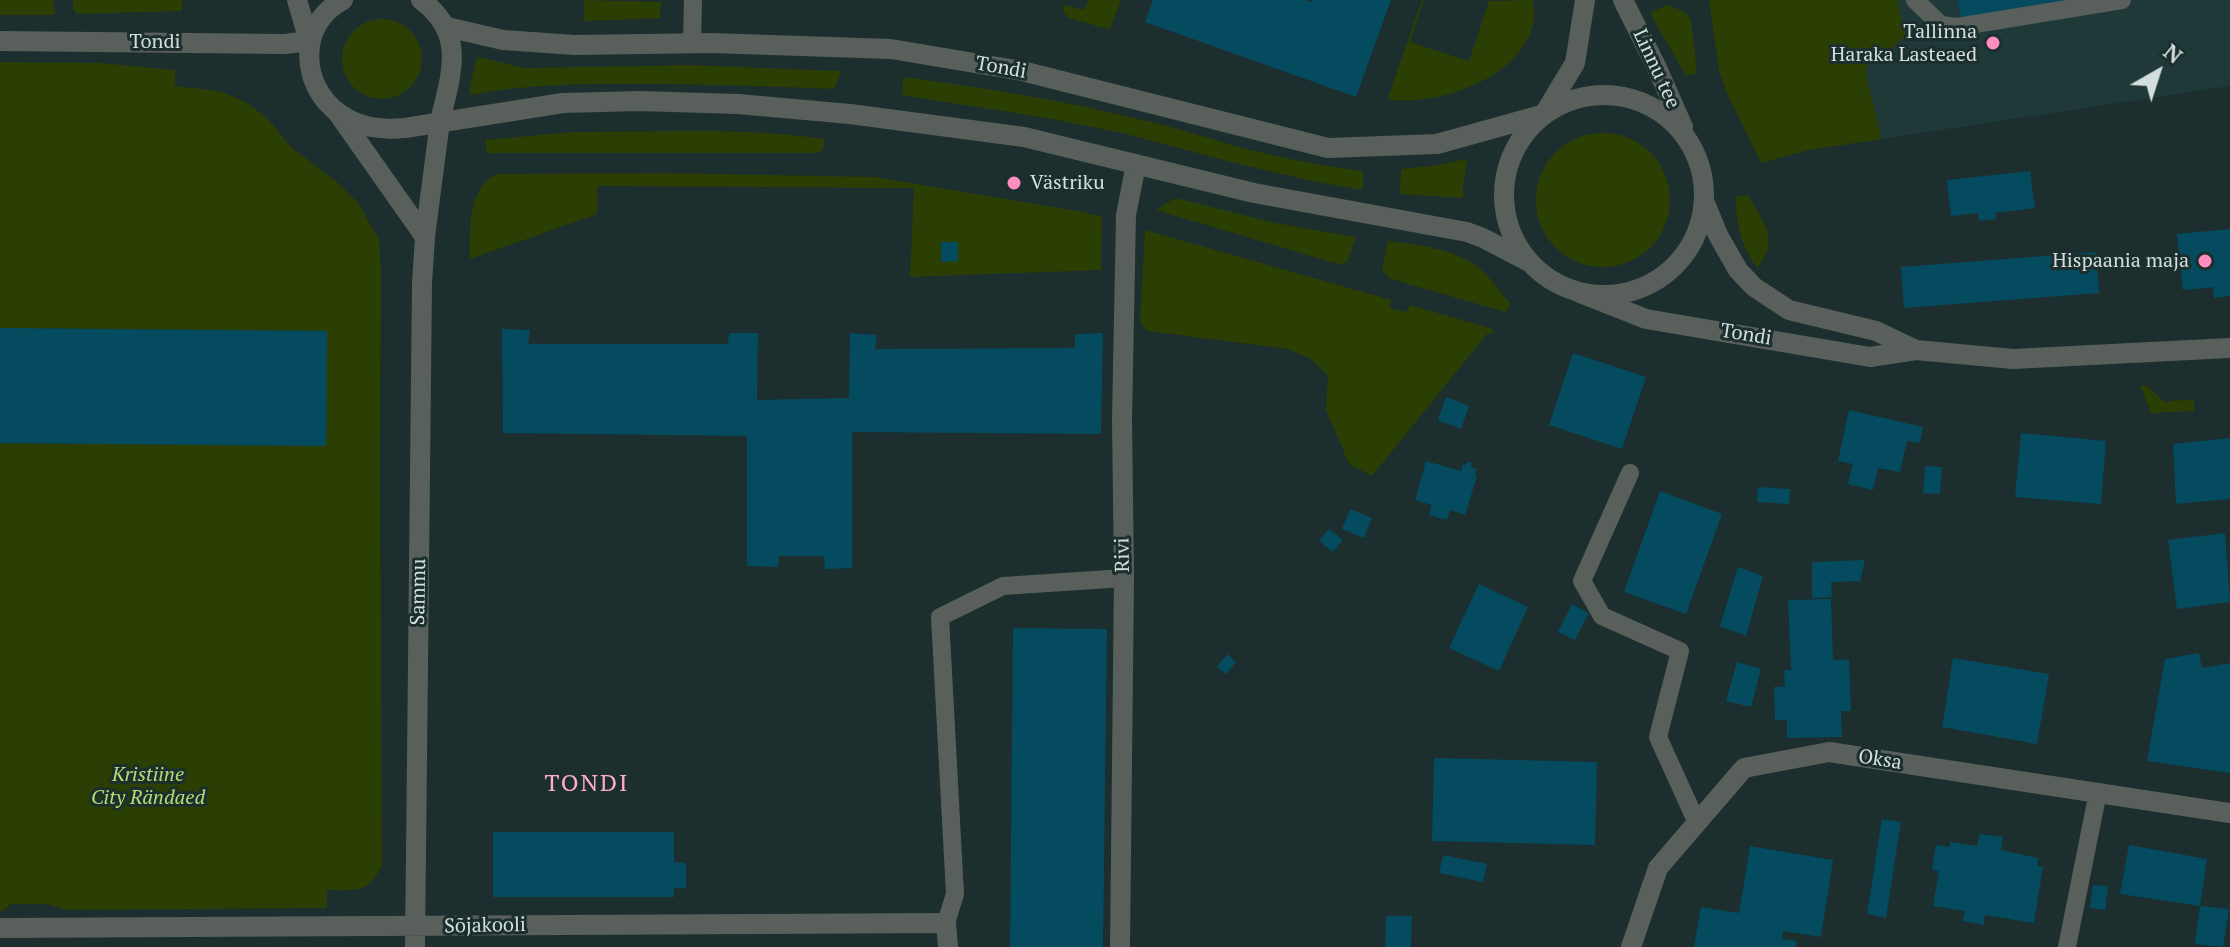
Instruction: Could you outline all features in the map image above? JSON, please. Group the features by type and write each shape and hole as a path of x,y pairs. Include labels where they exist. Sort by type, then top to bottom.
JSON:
{"street":[{"path":"297,0 309,41 310,69 320,92 425,237"},
{"path":"309,41 318,22 343,0"},
{"path":"421,0 434,10 447,27"},
{"path":"1545,114 1575,63 1585,0"},
{"name":"Linnu tee","path":"1623,0 1687,138"},
{"name":"Tondi","path":"447,27 503,40 575,45 692,44 891,49 1022,71 1328,148 1437,144 1545,114"},
{"name":"Sammu","path":"414,937 422,283 440,121 452,73 452,49 447,27"},
{"name":"Tondi","path":"0,41 285,44 309,41"},
{"path":"337,112 358,124 381,130 563,103 639,101 738,104 850,114 1024,137 1254,193 1467,232 1529,262 1552,282 1580,293 1597,295 1619,294 1647,287 1672,270 1687,252 1705,203 1702,172 1687,138 1676,124 1636,100 1613,95 1589,96 1565,102 1545,114 1523,136 1508,166 1504,186 1508,224 1529,262"},
{"name":"Rivi","path":"1120,947 1126,215 1136,164"},
{"name":"Tondi","path":"1705,203 1718,235 1738,270 1754,287 1789,310 1876,331 1916,350"},
{"name":"Tondi","path":"1580,293 1646,319 1870,357 1916,350 2013,359 2230,348"},
{"name":"Oksa","path":"1631,947 1658,868 1744,768 1829,752 2230,813"},
{"path":"946,923 948,947"},
{"name":"Sõjakooli","path":"0,928 336,925 414,937 946,923"}],"lane":[{"path":"692,44 693,0"},
{"path":"1915,0 1941,25 1957,27 2122,0"},
{"path":"1630,473 1582,581 1602,616 1680,651 1658,737 1697,823"},
{"path":"946,923 955,894 940,617 1003,586 1124,578"},
{"path":"2067,947 2098,792"}],"shaded area":[{"name":"Tallinna Haraka Lasteaed","path":"1735,0 2230,0 2230,86 1809,150"}],"green space":[{"path":"0,0 53,0 55,15 0,15"},
{"path":"73,0 182,0 182,11 77,14 73,9"},
{"path":"584,0 661,2 660,18 584,21"},
{"path":"1088,0 1121,0 1110,30 1069,18 1064,13 1063,4 1084,10"},
{"path":"1422,0 1410,42 1469,61 1489,1 1533,0 1534,19 1527,39 1515,57 1478,83 1434,98 1391,100 1388,97"},
{"path":"1709,0 1897,0 1906,35 1885,55 1871,57 1865,71 1882,139 1809,150 1761,163 1725,89 1719,70"},
{"path":"1667,5 1683,11 1691,19 1697,73 1686,76 1650,13"},
{"path":"382,19 397,22 410,31 419,44 422,59 419,74 410,87 397,96 382,99 367,96 354,87 345,74 342,59 345,44 354,31 367,22"},
{"path":"479,57 524,68 691,65 841,71 835,89 591,84 532,87 472,95 469,93"},
{"name":"Kristiine City Rändaed","path":"0,62 100,63 175,70 175,86 220,91 246,102 267,118 291,147 338,183 358,203 379,239 382,866 366,886 353,890 327,890 327,908 66,910 49,904 11,904 0,911 0,443 325,446 326,331 0,328"},
{"path":"903,77 1093,108 1273,155 1363,171 1363,190 1239,164 1122,133 902,95"},
{"path":"572,132 731,132 824,139 823,150 817,153 487,153 485,140"},
{"path":"1603,133 1629,138 1650,153 1665,174 1670,200 1665,226 1650,247 1629,262 1603,267 1577,262 1556,247 1541,226 1536,200 1541,174 1556,153 1577,138"},
{"path":"1467,159 1463,198 1400,194 1401,169"},
{"path":"498,174 874,177 1083,212 1102,217 1101,270 910,277 914,188 598,186 597,214 470,259 472,210 481,188"},
{"path":"1736,196 1749,196 1768,232 1768,249 1757,268 1740,234"},
{"path":"1173,199 1275,223 1356,237 1348,261 1341,265 1156,210"},
{"path":"1145,230 1391,300 1390,308 1407,312 1410,305 1495,332 1487,334 1372,476 1349,464 1326,410 1328,376 1311,359 1288,349 1147,331 1140,322"},
{"path":"1388,241 1457,255 1482,271 1511,304 1505,312 1391,279 1382,271"},
{"path":"2140,386 2147,386 2165,402 2194,399 2194,411 2151,413"}],"building":[{"path":"1153,0 1391,0 1356,97 1145,22"},
{"path":"1958,0 2073,0 1961,20"},
{"path":"2030,171 2035,208 1995,213 1996,219 1979,221 1978,213 1951,216 1947,180"},
{"name":"Hispaania maja","path":"2230,229 2230,296 2214,298 2213,287 2183,290 2177,234"},
{"path":"941,242 958,242 958,261 941,262"},
{"path":"2096,252 2099,293 1904,308 1901,267"},
{"path":"0,328 327,331 326,446 0,443"},
{"path":"502,329 530,330 528,344 728,344 729,333 758,333 757,400 849,398 850,333 877,335 875,349 1075,348 1075,334 1103,333 1101,434 852,432 852,568 825,569 824,557 818,556 779,556 778,567 747,566 747,436 503,433"},
{"path":"1573,353 1646,377 1622,449 1549,425"},
{"path":"1446,397 1469,406 1461,429 1438,420"},
{"path":"1849,410 1923,427 1920,443 1907,441 1900,472 1878,468 1873,490 1848,484 1853,464 1838,461"},
{"path":"2021,433 2106,441 2101,504 2015,497"},
{"path":"2230,438 2230,499 2176,504 2173,444"},
{"path":"1426,461 1461,471 1463,464 1472,463 1477,476 1465,515 1450,510 1447,520 1429,515 1432,505 1415,500"},
{"path":"1925,466 1942,467 1940,494 1923,493"},
{"path":"1758,487 1790,489 1789,504 1757,502"},
{"path":"1660,491 1722,514 1686,614 1624,592"},
{"path":"1350,509 1372,518 1364,538 1342,529"},
{"path":"1329,529 1343,540 1333,552 1319,541"},
{"path":"2225,533 2230,602 2177,609 2168,540"},
{"path":"1865,560 1860,581 1831,582 1832,597 1812,598 1812,562"},
{"path":"1738,567 1763,576 1746,636 1720,626"},
{"path":"1479,584 1528,607 1499,671 1449,648"},
{"path":"1831,599 1833,660 1849,660 1851,711 1841,711 1842,737 1787,738 1787,720 1775,720 1774,687 1785,687 1784,670 1791,670 1788,600"},
{"path":"1572,604 1589,613 1575,640 1558,632"},
{"path":"1013,628 1107,629 1103,947 1010,947"},
{"path":"2199,653 2202,668 2230,663 2230,773 2147,761 2165,659"},
{"path":"1227,654 1236,662 1226,674 1217,667"},
{"path":"1953,658 2049,674 2037,744 1942,727"},
{"path":"1737,662 1761,669 1751,707 1726,701"},
{"path":"1434,758 1597,762 1595,845 1432,841"},
{"path":"1882,819 1901,822 1886,918 1867,914"},
{"path":"493,832 674,832 674,862 686,863 686,888 674,888 674,897 493,897"},
{"path":"1980,834 2003,837 2001,850 2038,858 2037,866 2043,867 2034,923 1985,915 1984,925 1963,921 1965,911 1933,906 1939,871 1932,870 1936,845 1950,847 1950,842 1977,846"},
{"path":"2129,845 2207,859 2200,906 2120,894"},
{"path":"1750,846 1833,860 1821,937 1783,931 1782,939 1797,941 1796,947 1694,947 1701,907 1739,913"},
{"path":"1443,855 1487,864 1483,882 1439,873"},
{"path":"2093,885 2108,886 2105,910 2090,908"},
{"path":"2200,906 2229,909 2223,947 2195,944"},
{"path":"1386,916 1412,916 1411,947 1385,947"}],"place":[{"name":"Tallinna Haraka Lasteaed","path":"1993,43"},
{"name":"Västriku","path":"1014,183"},
{"name":"Hispaania maja","path":"2205,261"}],"district":[{"name":"TONDI","path":"587,784"}]}
